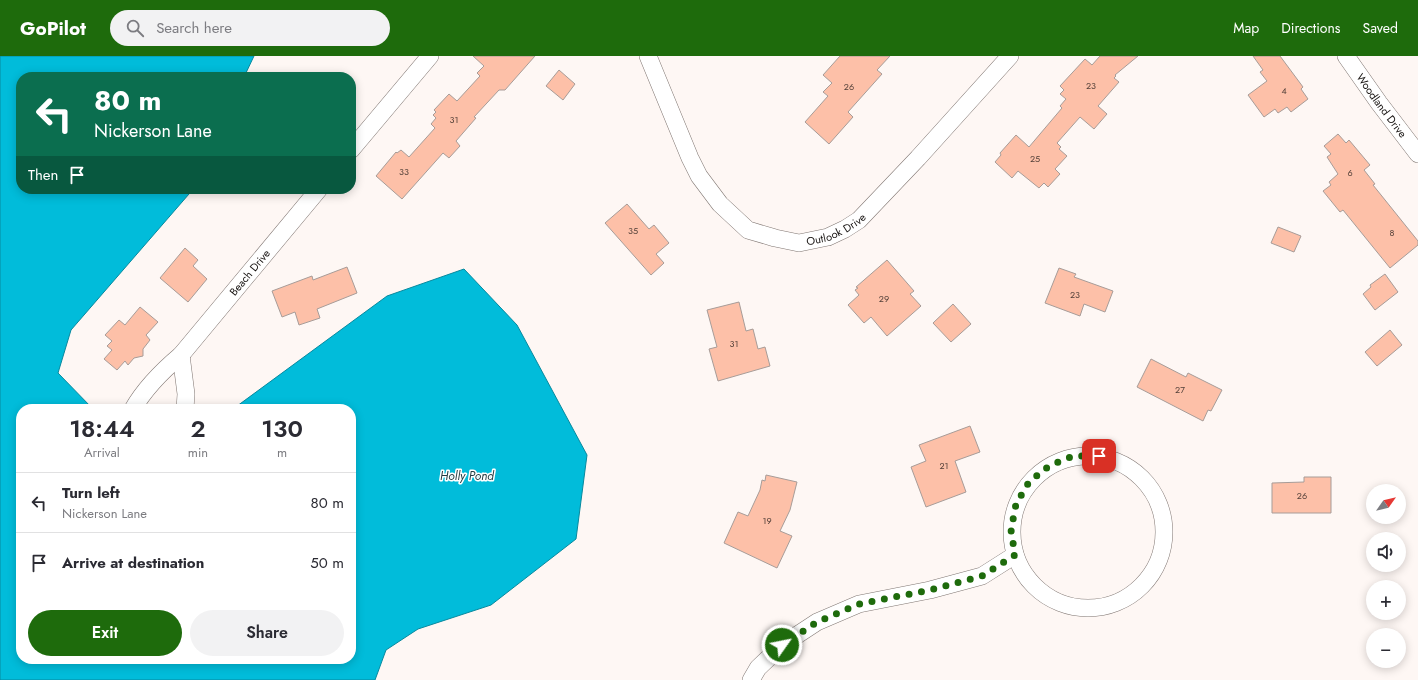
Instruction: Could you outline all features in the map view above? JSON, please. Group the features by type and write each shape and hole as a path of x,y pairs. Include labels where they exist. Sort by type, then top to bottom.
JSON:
{"street":[{"path":"356,144 430,56"},
{"name":"Outlook Drive","path":"648,56 690,158 699,176 720,204 748,230 799,243 828,237 845,229 858,220 918,158 1010,56"},
{"name":"Woodland Drive","path":"1346,56 1379,103 1418,154"},
{"name":"Beach Drive","path":"136,404 141,395 164,369 180,355 315,194"},
{"path":"180,355 186,394 186,404"},
{"path":"1073,456 1099,456 1124,464 1144,480 1158,501 1165,526 1162,552 1152,576 1133,594 1110,606 1085,609 1062,604 1042,593 1025,576 1015,555 1011,530 1016,504 1029,482 1049,466 1073,456"},
{"path":"751,680 758,668 782,645 817,622 859,604 930,590 982,576 1015,555"}],"water":[{"name":"Holly Pond","path":"0,56 254,56 246,72 16,72 16,194 189,194 71,330 58,373 88,404 16,404 16,664 356,664 356,404 240,404 387,296 464,269 517,325 587,455 576,539 491,605 418,629 386,650 375,680 0,680"}],"building":[{"path":"473,56 535,56 505,90 499,90 474,117 476,118 456,141 460,146 449,158 443,153 402,199 376,176 396,152 397,153 401,150 409,157 435,128 431,124 436,118 433,115 436,112 434,110 449,94 457,101 480,76 477,73 484,66"},
{"path":"840,56 890,56 877,70 882,74 848,112 853,117 829,144 805,122 828,96 823,92 832,83 823,75"},
{"path":"1100,56 1138,56 1115,75 1116,76 1114,78 1119,82 1098,106 1107,114 1094,129 1080,117 1057,143 1061,147 1059,149 1067,156 1055,169 1060,174 1048,187 1044,183 1039,188 1018,171 1012,178 995,162 1001,155 1000,153 1016,135 1029,147 1062,108 1060,106 1066,99 1060,94 1064,90 1060,86 1085,59 1092,65"},
{"path":"1253,56 1280,56 1303,87 1301,89 1308,99 1291,112 1287,107 1278,113 1275,109 1264,117 1248,95 1267,81 1260,72 1263,70"},
{"path":"559,70 575,84 563,100 546,86"},
{"path":"1338,134 1346,143 1349,140 1370,165 1364,170 1375,184 1373,185 1418,241 1418,245 1390,268 1343,210 1340,212 1323,191 1331,185 1329,182 1338,174 1327,157 1331,154 1324,146"},
{"path":"627,204 649,229 654,225 669,243 656,254 664,263 651,275 605,223"},
{"path":"1278,227 1301,236 1294,252 1271,243"},
{"path":"185,248 198,260 193,266 207,279 188,302 160,278"},
{"path":"887,260 914,291 910,294 921,306 887,336 871,317 864,323 848,305 859,295 855,290 858,288 856,287"},
{"path":"347,267 357,293 317,309 320,318 299,325 295,312 282,317 272,291 312,276 313,280"},
{"path":"1059,268 1076,274 1074,277 1113,291 1105,312 1084,304 1080,316 1045,303"},
{"path":"1385,274 1398,292 1375,310 1363,294 1371,287 1370,285"},
{"path":"739,302 746,331 753,329 758,349 765,347 770,366 718,381 709,349 717,347 707,310"},
{"path":"953,304 971,324 951,342 933,323"},
{"path":"140,307 158,322 146,335 150,340 143,349 143,356 134,358 128,365 125,361 117,370 104,359 112,350 107,346 112,341 105,335 119,320 125,325"},
{"path":"1390,330 1402,345 1377,366 1365,352"},
{"path":"1151,359 1186,377 1188,373 1222,390 1211,411 1208,410 1203,421 1137,387"},
{"path":"970,426 980,452 955,461 966,492 926,507 911,467 926,461 919,445"},
{"path":"766,475 797,482 790,510 780,531 792,536 777,568 724,543 738,512 748,516 760,490 762,480 765,481"},
{"path":"1304,477 1331,477 1331,513 1272,513 1272,483 1304,482"}],"route":[{"path":"782,645 817,622 859,604 930,590 982,576 1015,555 1011,530 1016,504 1029,482 1049,466 1073,456 1099,456"}]}
